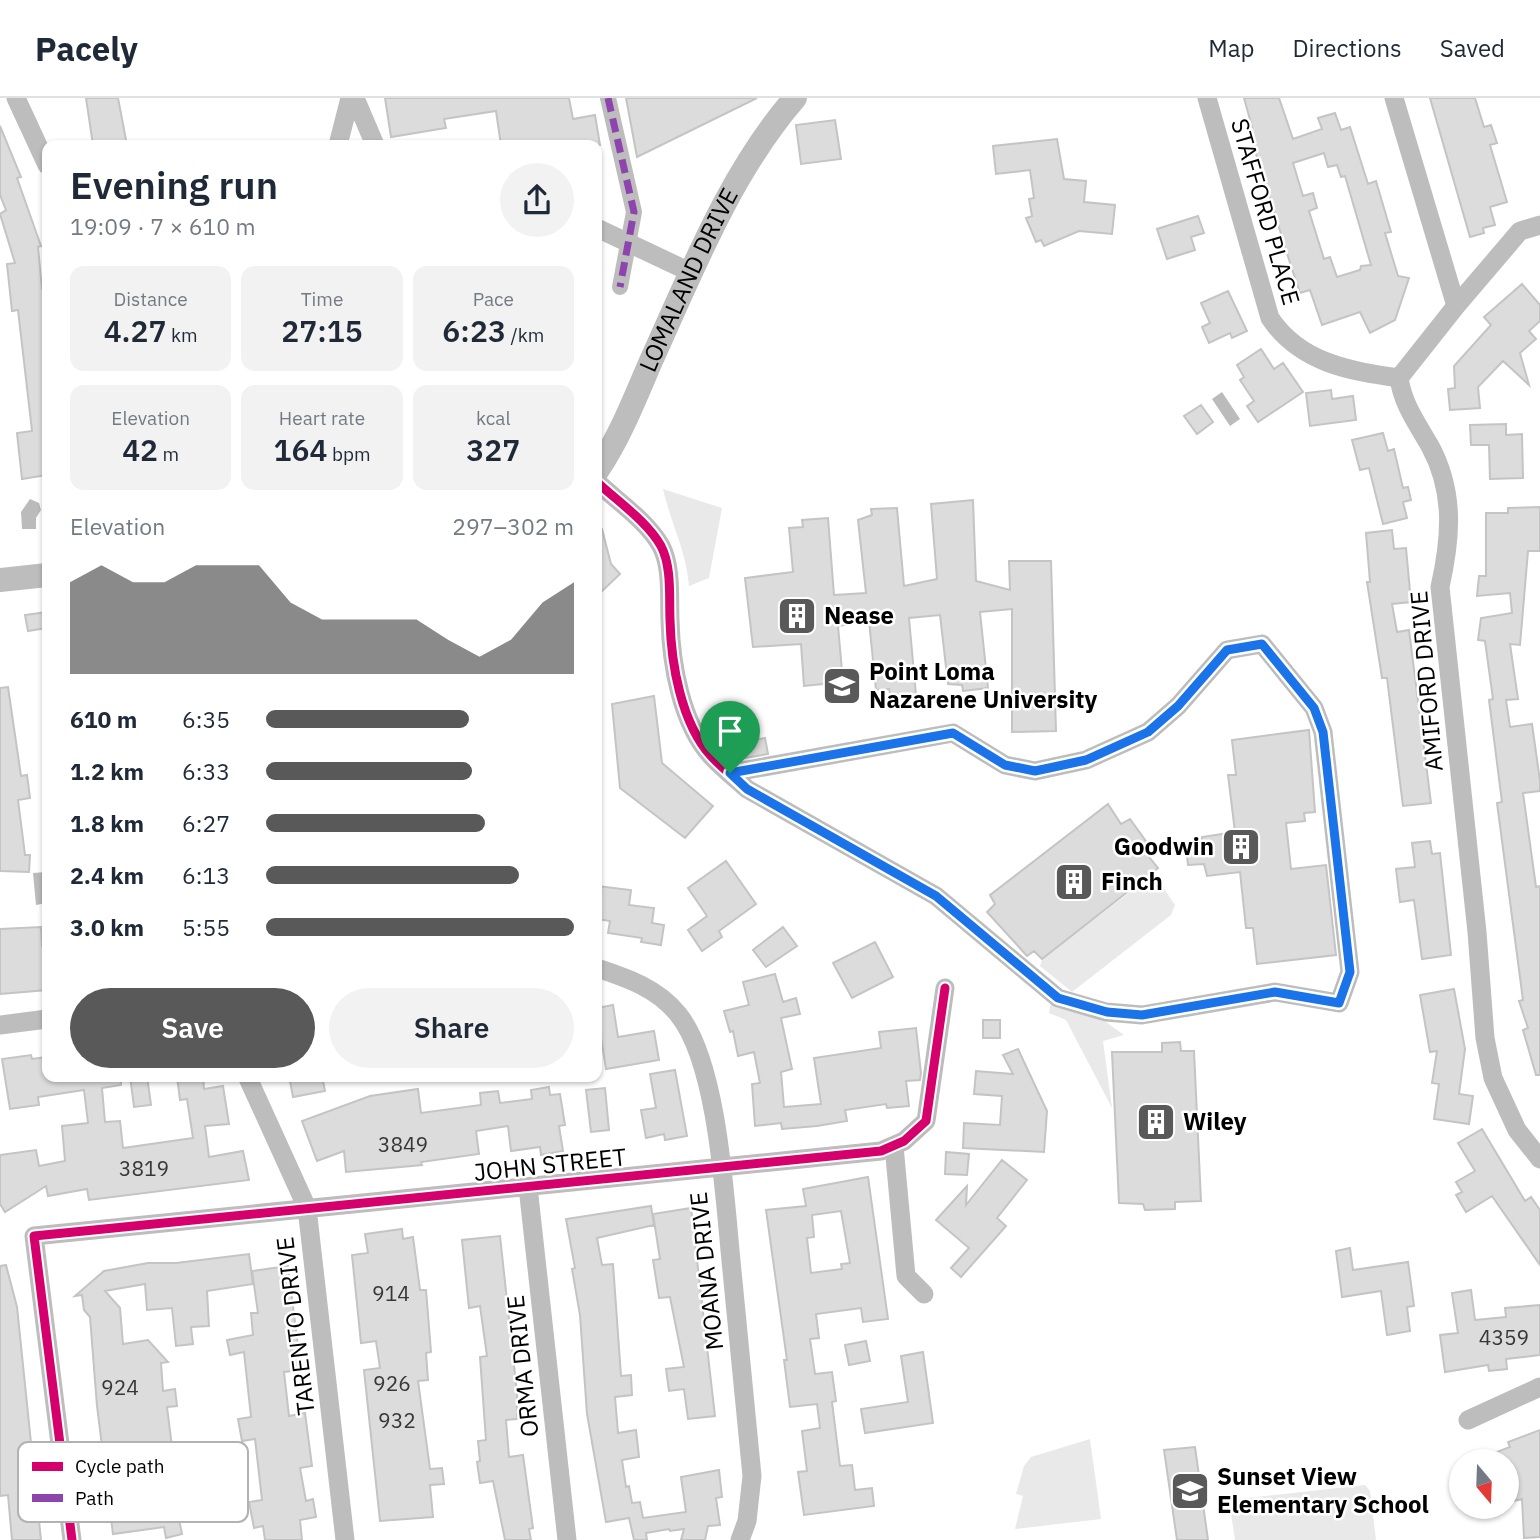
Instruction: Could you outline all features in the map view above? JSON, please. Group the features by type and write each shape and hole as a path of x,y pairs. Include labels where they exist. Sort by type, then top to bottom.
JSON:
{"street":[{"path":"16,98 42,154"},
{"path":"340,140 353,98"},
{"path":"353,98 373,140"},
{"path":"608,98 634,212 608,235"},
{"name":"LOMALAND DRIVE","path":"602,463 615,443 692,273 743,170 795,98"},
{"name":"STAFFORD PLACE","path":"1207,98 1270,318 1279,332 1307,355 1350,371 1399,378"},
{"path":"1394,98 1456,306"},
{"path":"1399,378 1520,231 1540,225"},
{"path":"608,235 692,273"},
{"path":"608,235 620,287"},
{"name":"AMIFORD DRIVE","path":"1399,378 1403,400 1432,449 1449,500 1450,543 1440,587 1477,932 1485,1038 1493,1078 1517,1130 1540,1158"},
{"path":"602,486 645,525 662,547 668,574 673,647 684,706 710,755 730,773 754,793 936,896 1058,998 1107,1012 1142,1015 1275,992 1339,1003 1350,972 1323,732 1314,708 1262,644 1227,650 1178,706 1148,732 1086,760 1035,771 1005,765 953,733 730,773"},
{"path":"0,580 42,576"},
{"name":"MOANA DRIVE","path":"602,970 639,982 679,1015 702,1059 721,1167 752,1476 747,1521 740,1540"},
{"name":"JOHN STREET","path":"60,1442 34,1236 881,1150 904,1141 926,1121 946,988"},
{"path":"0,1025 42,1020"},
{"name":"TARENTO DRIVE","path":"250,1082 307,1208 345,1540"},
{"path":"894,1146 906,1276 924,1294"},
{"name":"ORMA DRIVE","path":"528,1187 567,1540"},
{"path":"1468,1420 1540,1387"},
{"name":"JOHN STREET","path":"70,1522 72,1540"}],"shaded area":[{"path":"1222,392 1240,419 1230,426 1212,399"},
{"path":"663,489 722,508 709,578 689,586 685,561"},
{"path":"30,499 39,503 41,510 36,518 36,529 22,529 21,512"},
{"path":"42,872 42,904 36,905 33,873"},
{"path":"1154,874 1175,905 1171,915 1072,992 1040,966 1042,959"},
{"path":"1051,1003 1102,1019 1124,1035 1103,1041 1112,1108 1066,1020 1049,1013"},
{"path":"1090,1439 1101,1519 1015,1529 1023,1496 1016,1494 1024,1466 1031,1457"},
{"path":"1365,1485 1370,1491 1376,1540 1235,1540 1229,1500"}],"building":[{"path":"86,98 118,98 126,140 92,140"},
{"path":"385,98 569,98 573,119 595,115 599,140 500,140 496,111 444,119 446,128 391,137"},
{"path":"626,98 757,98 637,157"},
{"path":"1244,98 1279,98 1293,139 1322,129 1318,118 1335,113 1341,130 1350,127 1368,184 1376,181 1391,232 1385,233 1398,276 1409,278 1395,320 1370,333 1360,312 1322,325 1310,290 1300,293 1248,128 1252,127","holes":["1324,153 1328,167 1337,165 1341,177 1345,176 1371,265 1361,266 1360,270 1337,277 1330,257 1324,259 1309,211 1317,208 1313,193 1303,196 1293,163"]},
{"path":"1430,98 1475,98 1484,127 1491,125 1497,143 1490,145 1507,202 1490,207 1495,225 1483,228 1484,233 1470,237"},
{"path":"835,120 841,159 801,164 796,125"},
{"path":"0,126 21,177 17,178 41,246 38,247 42,289 42,476 22,479 17,433 32,431 18,310 12,311 7,264 15,263 0,214 6,210 0,195"},
{"path":"1057,139 1064,179 1086,181 1084,202 1115,205 1112,234 1079,231 1044,246 1041,240 1036,242 1026,218 1032,216 1029,199 1034,198 1030,170 996,174 993,146"},
{"path":"1198,216 1204,233 1191,237 1195,250 1167,259 1157,229"},
{"path":"1522,284 1540,305 1540,321 1529,331 1536,339 1520,353 1529,385 1503,361 1478,387 1480,408 1450,410 1448,389 1455,388 1454,366 1491,325 1484,317"},
{"path":"1228,291 1247,331 1232,338 1230,333 1209,343 1202,327 1210,323 1201,303"},
{"path":"1261,349 1274,369 1283,363 1303,392 1258,422 1247,406 1254,401 1240,380 1244,377 1237,365"},
{"path":"1331,390 1332,399 1353,396 1356,420 1310,426 1306,393"},
{"path":"1201,405 1213,422 1197,434 1184,416"},
{"path":"1506,424 1506,435 1522,434 1523,478 1490,479 1489,445 1471,445 1470,425"},
{"path":"1383,433 1388,451 1394,449 1403,488 1408,487 1411,500 1403,502 1407,518 1383,524 1369,468 1360,470 1352,440"},
{"name":"Nease","path":"973,500 976,581 1010,590 1009,561 1051,561 1056,731 1012,732 1012,609 980,612 988,688 963,691 962,685 948,684 940,615 909,618 916,695 891,697 889,689 876,690 869,621 838,626 843,682 804,686 801,644 753,647 745,578 793,572 789,528 803,527 802,520 828,518 834,595 866,593 858,520 872,515 871,509 897,508 904,586 937,579 931,504"},
{"path":"1540,507 1540,551 1528,551 1520,645 1510,644 1518,699 1506,700 1510,727 1532,724 1540,781 1540,791 1523,793 1536,887 1540,886 1540,1075 1536,1075 1523,1030 1528,1028 1519,1001 1523,1000 1497,803 1502,802 1489,700 1493,699 1485,641 1478,640 1481,618 1512,613 1510,593 1477,596 1479,576 1486,576 1486,513 1508,513 1508,508"},
{"path":"602,529 611,564 620,574 602,591"},
{"path":"1392,530 1394,549 1406,548 1411,602 1392,604 1397,632 1409,630 1431,803 1403,806 1387,678 1382,678 1367,582 1370,582 1366,533"},
{"path":"42,613 42,629 28,631 25,615"},
{"path":"8,687 21,776 27,775 30,798 18,800 25,855 30,855 29,872 0,871 0,688"},
{"path":"654,696 662,763 713,806 685,838 620,788 612,704"},
{"name":"Goodwin","path":"1309,730 1315,812 1304,813 1305,821 1286,823 1291,869 1326,865 1336,955 1257,964 1253,928 1246,928 1240,872 1207,876 1204,864 1188,865 1186,847 1202,846 1202,837 1235,832 1228,775 1236,775 1232,740"},
{"path":"765,738 768,754 745,758 742,742"},
{"name":"Finch","path":"1108,804 1121,824 1130,819 1148,844 1142,848 1158,868 1042,959 1034,951 1027,956 987,912 995,904 990,895"},
{"path":"1430,841 1432,854 1440,853 1451,955 1422,959 1414,900 1400,902 1396,869 1415,867 1412,843"},
{"path":"726,861 756,904 719,931 722,937 702,951 688,930 707,916 688,888"},
{"path":"602,887 631,890 629,905 654,908 652,923 664,925 661,945 641,942 642,938 608,933 610,921 602,920"},
{"path":"41,927 42,990 0,994 0,929"},
{"path":"783,927 797,946 766,967 753,950"},
{"path":"875,942 893,977 852,998 833,963"},
{"path":"775,974 783,1002 796,998 800,1014 781,1018 792,1069 781,1072 784,1107 821,1104 814,1058 881,1048 879,1032 916,1028 921,1073 920,1080 906,1081 909,1106 887,1108 886,1104 845,1110 847,1121 817,1126 782,1129 781,1123 755,1126 752,1084 760,1083 754,1052 738,1056 733,1031 730,1032 724,1011 749,1005 743,982"},
{"path":"1454,989 1465,1049 1459,1094 1473,1096 1469,1124 1434,1119 1439,1084 1432,1083 1437,1051 1430,1052 1420,995"},
{"path":"613,1005 618,1037 654,1031 659,1060 606,1069 602,1044 602,1007"},
{"path":"983,1020 1000,1020 1000,1038 983,1038"},
{"name":"Wiley","path":"1180,1042 1181,1051 1194,1051 1201,1201 1175,1202 1175,1209 1145,1210 1143,1204 1119,1203 1112,1052 1162,1052 1162,1043"},
{"path":"1018,1049 1047,1111 1044,1152 963,1148 964,1123 1000,1125 1002,1096 974,1094 976,1071 1013,1074 1003,1055"},
{"path":"31,1055 32,1059 42,1058 42,1082 121,1082 121,1085 102,1088 105,1122 120,1121 123,1148 193,1138 187,1099 180,1100 178,1082 203,1082 204,1089 223,1086 229,1124 205,1126 209,1157 243,1151 249,1180 89,1200 87,1189 48,1196 46,1186 5,1212 0,1204 0,1155 36,1150 39,1166 65,1161 62,1126 88,1123 84,1090 38,1097 39,1105 10,1109 2,1059"},
{"path":"675,1070 687,1136 665,1140 664,1134 646,1138 641,1110 656,1108 650,1074"},
{"path":"131,1082 148,1082 151,1105 134,1107"},
{"path":"290,1082 323,1082 325,1091 293,1097"},
{"path":"549,1087 550,1095 560,1094 565,1125 559,1126 563,1151 541,1155 540,1147 511,1151 508,1126 476,1131 479,1154 421,1162 422,1165 346,1172 344,1151 317,1161 302,1121 370,1096 418,1089 421,1113 481,1105 480,1093 498,1091 500,1103 532,1099 531,1090"},
{"path":"605,1088 609,1130 591,1132 586,1090"},
{"path":"1482,1129 1525,1201 1531,1197 1540,1210 1540,1265 1492,1196 1466,1212 1456,1195 1462,1192 1456,1182 1475,1171 1458,1143"},
{"path":"946,1152 969,1154 967,1175 945,1174"},
{"path":"1002,1160 1027,1180 997,1218 1006,1226 961,1277 951,1268 969,1248 936,1220 967,1186 966,1205"},
{"path":"868,1177 888,1319 863,1322 861,1308 816,1314 819,1338 810,1339 815,1374 832,1372 836,1401 832,1402 840,1466 852,1465 855,1490 872,1488 874,1506 804,1515 798,1472 807,1471 802,1431 820,1428 817,1404 790,1407 784,1360 787,1360 766,1210 806,1206 803,1189","holes":["841,1211 850,1263 841,1264 842,1269 811,1273 807,1238 814,1237 812,1215"]},
{"path":"651,1206 654,1225 597,1238 602,1265 613,1264 621,1376 631,1375 632,1395 615,1397 618,1433 636,1430 639,1457 622,1460 626,1487 629,1486 632,1503 640,1502 643,1518 686,1512 681,1477 719,1470 722,1497 716,1498 720,1525 708,1526 705,1540 681,1540 684,1529 669,1529 646,1533 647,1540 634,1540 629,1518 606,1522 587,1414 580,1315 572,1269 575,1268 566,1219"},
{"path":"691,1208 715,1416 688,1419 684,1389 669,1391 666,1369 684,1367 670,1297 659,1298 653,1260 660,1259 653,1214"},
{"path":"402,1229 403,1239 413,1237 420,1290 426,1290 431,1352 426,1353 428,1380 418,1381 430,1469 442,1468 444,1484 430,1485 433,1517 380,1521 364,1370 380,1368 376,1341 361,1343 352,1255 368,1253 365,1234"},
{"path":"500,1236 517,1393 517,1419 506,1420 509,1457 523,1455 533,1528 529,1529 531,1540 505,1540 493,1481 480,1483 477,1462 480,1461 478,1441 486,1440 480,1357 487,1356 480,1306 469,1308 462,1240"},
{"path":"1350,1248 1353,1270 1408,1262 1414,1306 1407,1307 1410,1331 1387,1335 1381,1291 1342,1297 1336,1251"},
{"path":"249,1254 253,1284 207,1291 209,1326 191,1327 193,1344 176,1346 172,1308 147,1310 145,1284 105,1291 120,1308 123,1344 148,1340 168,1362 161,1363 163,1391 175,1389 177,1406 167,1407 171,1442 102,1442 90,1317 84,1310 82,1295 75,1296 104,1271 148,1263 176,1263"},
{"path":"6,1265 17,1307 31,1442 18,1442 18,1522 39,1522 41,1540 12,1540 8,1495 0,1496 0,1266"},
{"path":"288,1266 301,1370 284,1372 289,1416 305,1413 312,1466 300,1468 306,1501 313,1499 316,1517 300,1520 302,1540 265,1540 263,1526 254,1528 249,1502 262,1500 255,1439 242,1441 238,1419 251,1417 244,1352 230,1355 227,1340 253,1335 251,1313 258,1313 252,1271"},
{"path":"1471,1290 1475,1320 1506,1317 1505,1308 1540,1305 1540,1355 1506,1359 1507,1369 1489,1371 1488,1365 1445,1372 1440,1335 1458,1333 1452,1293"},
{"path":"866,1341 870,1361 849,1365 845,1345"},
{"path":"923,1352 933,1423 865,1433 861,1409 908,1402 901,1356"},
{"path":"1540,1430 1540,1537 1524,1538 1522,1499 1519,1500 1519,1449 1505,1449 1510,1447 1508,1442"},
{"path":"1195,1447 1208,1540 1177,1540 1164,1450"},
{"path":"112,1522 180,1522 182,1534 166,1538 164,1527 113,1534"}],"marked path":[{"path":"608,98 634,212 620,287"}],"cycle path":[{"path":"602,486 648,528 665,554 673,655 680,692 692,727 711,756 747,789 936,896 1058,998 1106,1012 1142,1015 1275,992 1339,1003 1350,972 1323,732 1314,708 1262,644 1227,650 1178,706 1148,732 1086,760 1035,771 1005,765 953,733 730,773"},
{"path":"60,1442 34,1236 881,1151 904,1141 926,1121 945,988"},
{"path":"70,1522 72,1540"}],"place":[{"name":"Nease","path":"797,616"},
{"name":"Point Loma Nazarene University","path":"842,686"},
{"name":"Goodwin","path":"1241,847"},
{"name":"Finch","path":"1074,882"},
{"name":"Wiley","path":"1156,1122"},
{"name":"Sunset View Elementary School","path":"1190,1491"}],"route":[{"path":"1262,644 1314,708 1323,732 1350,972 1339,1003 1275,992 1142,1015 1107,1012 1058,998 936,896 868,860 747,789 730,773 953,733 1005,765 1035,771 1086,760 1148,732 1178,706 1227,650 1262,644"}]}
